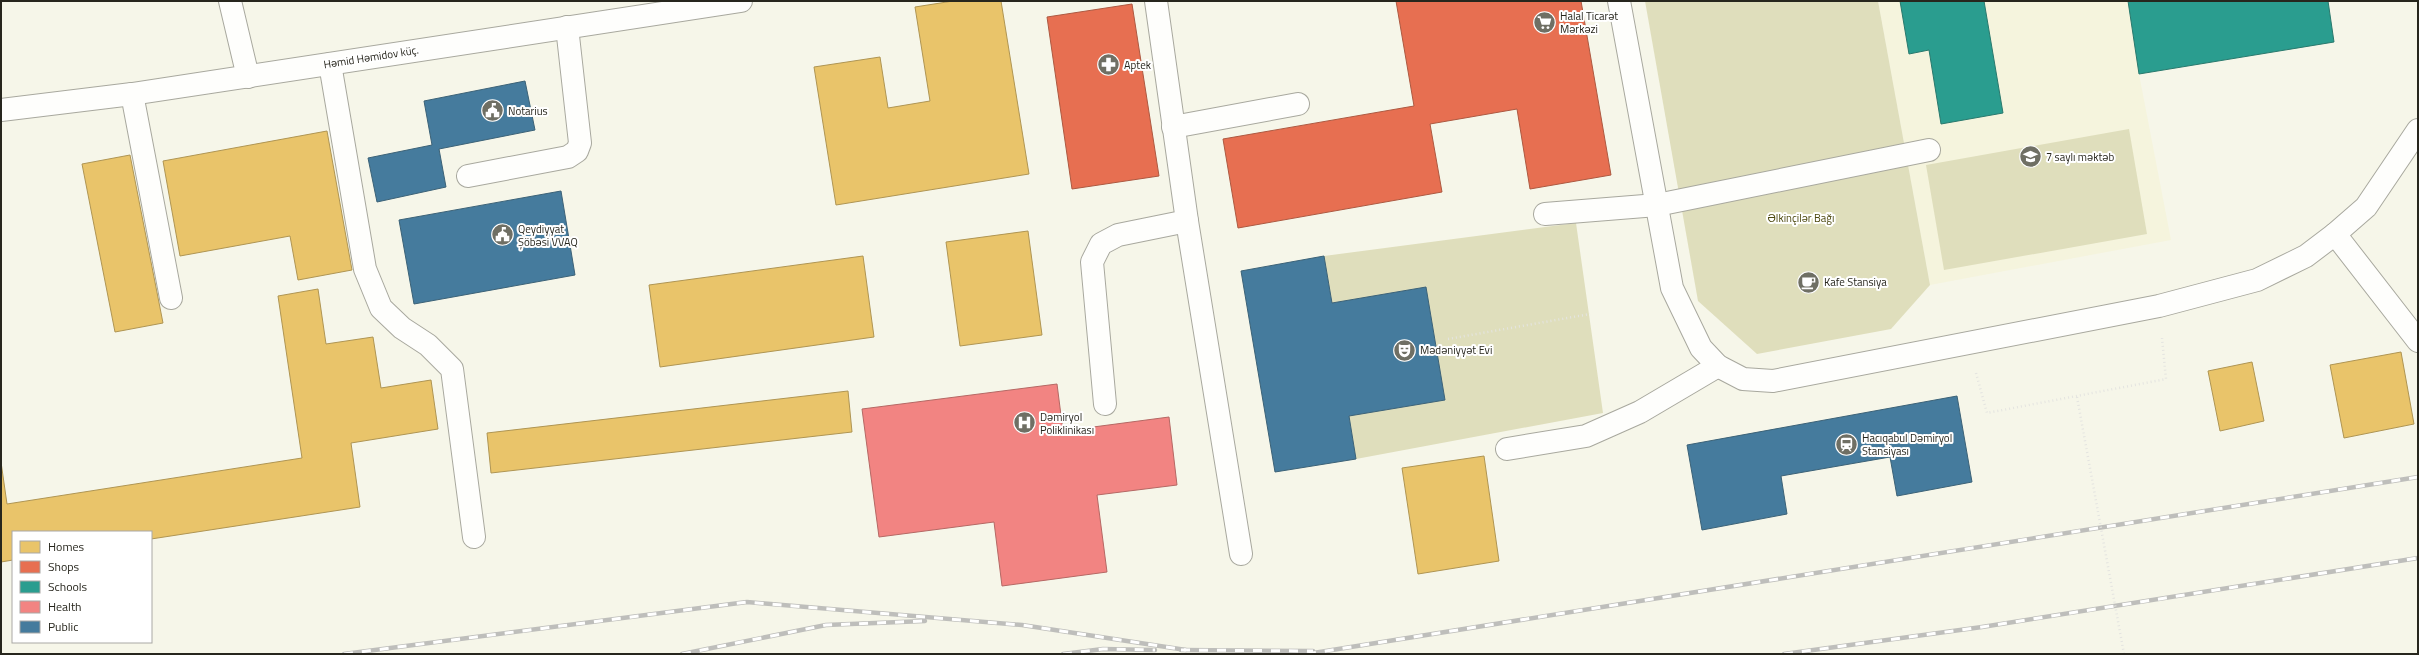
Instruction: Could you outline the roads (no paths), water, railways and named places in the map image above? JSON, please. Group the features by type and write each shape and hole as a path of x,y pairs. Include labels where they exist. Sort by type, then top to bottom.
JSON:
{"street":[{"path":"230,1 248,77"},
{"name":"Həmid Həmidov küç.","path":"1,110 132,94 248,77 741,1"},
{"path":"1156,1 1187,221 1241,554"},
{"path":"1619,1 1658,205 1672,288 1701,348 1718,366 1743,379 1774,381 1967,342 2159,306 2257,280 2306,256 2335,234 2366,207 2418,130"},
{"path":"468,176 568,157 577,151 580,143 568,27"},
{"path":"330,64 365,269 381,308 402,328 428,345 452,369 474,537"},
{"path":"132,94 171,298"},
{"path":"1173,127 1298,104"},
{"path":"1544,214 1658,205 1929,150"},
{"path":"1105,404 1092,262 1101,244 1118,235 1187,221"},
{"path":"2335,234 2418,341"},
{"path":"1507,449 1586,436 1640,412 1718,366"}],"railway":[{"path":"1307,654 2418,477"},
{"path":"1784,654 1982,627 2418,558"},
{"path":"344,654 747,602 1022,625 1186,650"},
{"path":"682,654 826,625 925,621"},
{"path":"1063,654 1103,649 1155,650"},
{"path":"1181,650 1313,651"}],"place":[{"name":"Halal Ticarət Mərkəzi","path":"1544,22"},
{"name":"Aptek","path":"1109,65"},
{"name":"Notarius","path":"493,111"},
{"name":"7 saylı məktəb","path":"2031,157"},
{"name":"Qeydiyyat Şöbəsi VVAQ","path":"503,235"},
{"name":"Kafe Stansiya","path":"1809,282"},
{"name":"Mədəniyyət Evi","path":"1404,350"},
{"name":"Dəmiryol Poliklinikası","path":"1025,423"},
{"name":"Hacıqabul Dəmiryol Stansiyası","path":"1846,444"}],"park label":[{"name":"Əlkinçilər Bağı","path":"1801,218"}]}
